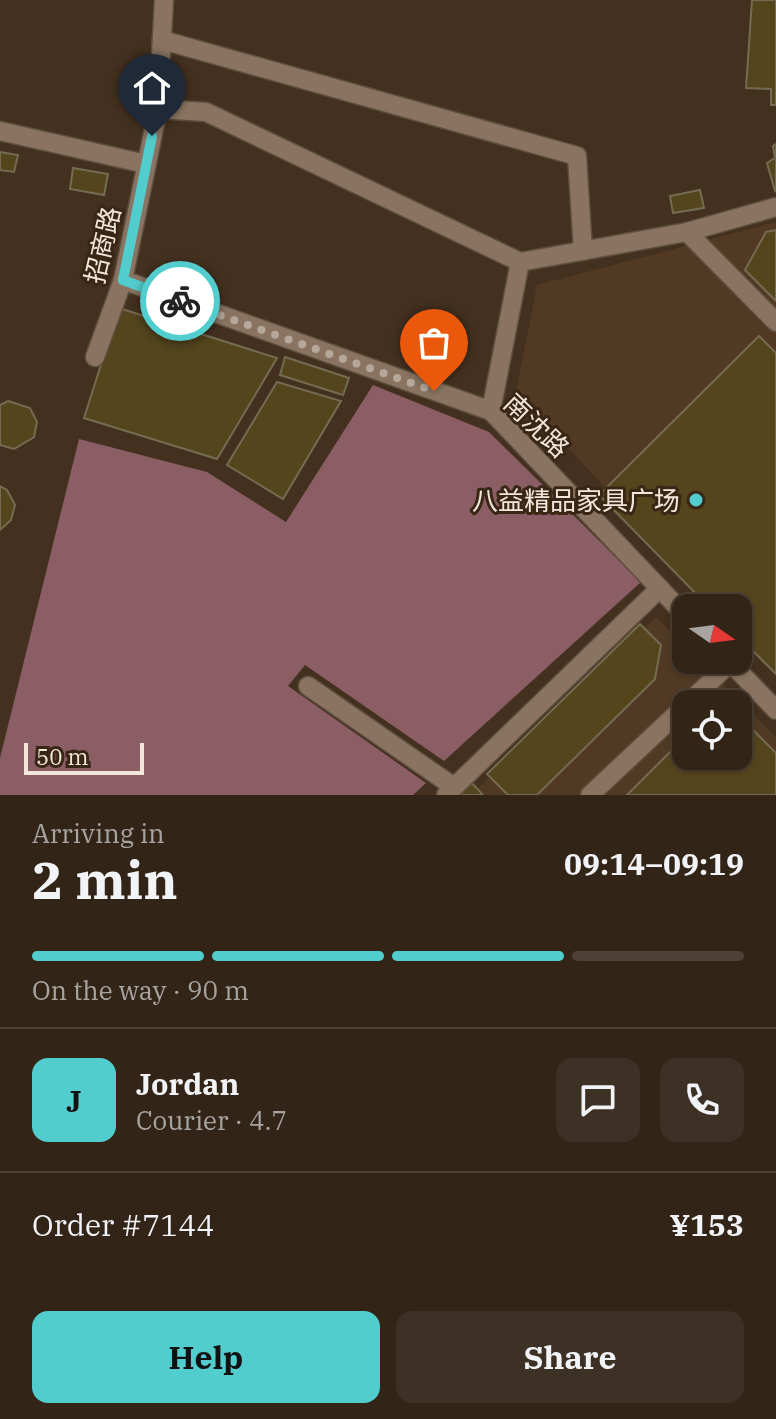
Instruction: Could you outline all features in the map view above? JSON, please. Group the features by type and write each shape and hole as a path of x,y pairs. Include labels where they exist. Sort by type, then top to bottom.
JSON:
{"street":[{"name":"招商路","path":"95,357 123,280 158,109 164,0"},
{"path":"162,40 577,156 583,251"},
{"path":"158,109 206,112 520,262 687,232 776,207"},
{"path":"0,131 146,164"},
{"path":"687,232 776,322"},
{"path":"491,411 520,262"},
{"name":"南沈路","path":"123,280 491,411 672,601"},
{"path":"308,686 450,791 660,588"},
{"path":"700,690 716,674"},
{"path":"741,674 776,710"},
{"path":"590,795 672,717"}],"shaded area":[{"name":"八益精品家具广场","path":"776,222 776,673 752,632 752,594 703,594 516,391 537,285"},
{"path":"373,385 489,432 641,582 444,761 305,665 288,686 426,783 413,795 0,795 0,758 79,439 207,472 286,522"},
{"path":"656,617 672,633 672,674 713,674 729,690 672,690 672,770 752,770 752,713 776,737 776,795 471,795"}],"building":[{"path":"752,0 776,0 776,105 771,105 771,89 746,88"},
{"path":"776,144 775,191 767,163 775,158 773,146"},
{"path":"0,152 18,155 14,172 0,170"},
{"path":"73,168 108,174 104,195 70,189"},
{"path":"700,190 704,208 673,213 670,196"},
{"path":"776,230 776,301 745,270 766,232"},
{"path":"119,308 277,358 217,459 84,418"},
{"path":"759,336 776,353 776,674 752,650 752,594 696,594 599,495"},
{"path":"285,357 349,378 343,395 280,375"},
{"path":"277,382 341,401 283,499 227,465"},
{"path":"8,401 30,408 37,422 34,437 14,449 0,445 0,405"},
{"path":"0,486 7,490 15,505 11,520 0,530"},
{"path":"640,624 661,645 655,679 537,795 508,795 487,774"},
{"path":"752,729 776,753 776,795 627,795 672,750 672,770 752,770"},
{"path":"472,783 483,795 460,795"}],"way so far":[{"path":"180,301 434,391"}],"place":[{"name":"八益精品家具广场","path":"696,500"}],"route":[{"path":"152,136 123,280 180,301"}]}
